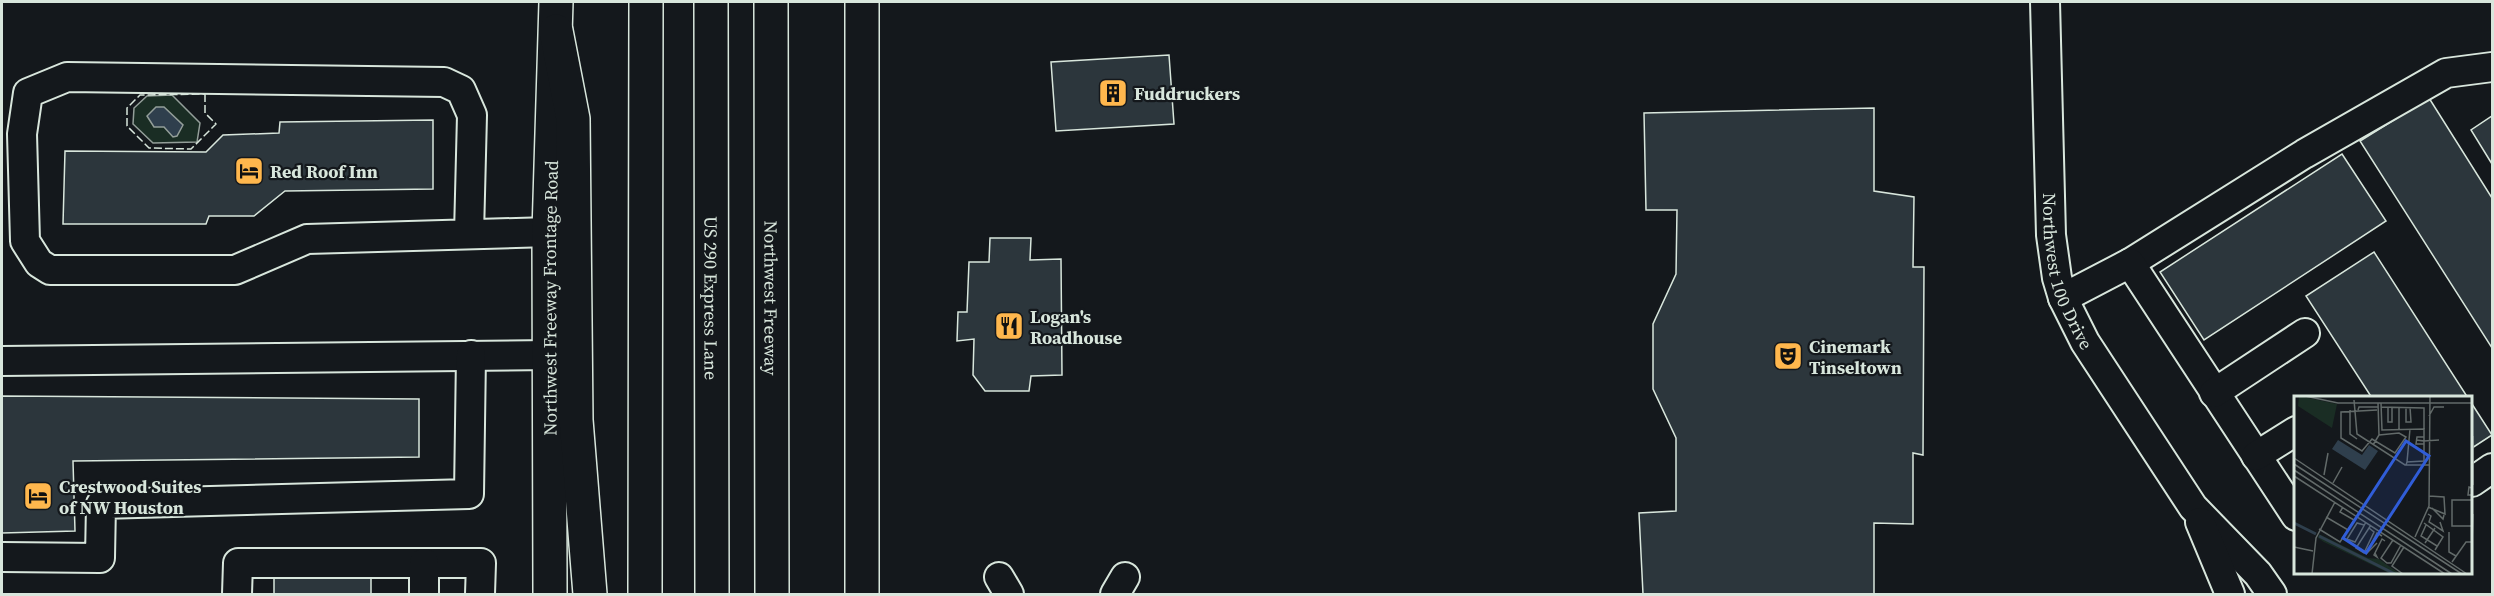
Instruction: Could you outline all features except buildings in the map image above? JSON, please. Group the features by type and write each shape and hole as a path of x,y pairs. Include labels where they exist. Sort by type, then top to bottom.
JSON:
{"main road":[{"path":"645,2 645,594"},
{"name":"US 290 Express Lane","path":"711,2 712,594"},
{"name":"Northwest Freeway","path":"771,2 772,594"},
{"path":"862,2 862,594"},
{"path":"556,16 573,119 576,420 590,594"},
{"name":"Northwest Freeway Frontage Road","path":"550,594 549,232 556,16"}],"street":[{"name":"Northwest 100 Drive","path":"2045,2 2051,235 2056,278 2063,298 2085,342 2193,507 2230,594"},
{"path":"2063,298 2130,263 2304,154 2446,73 2493,67"},
{"path":"469,234 472,115 461,90 444,82 68,77 28,93 22,134 25,241 39,263 50,270 234,270 307,238 469,234 549,232"},
{"path":"2130,263 2294,513"},
{"path":"2214,393 2305,333"},
{"path":"2,557 100,558 102,504 469,494 471,355"},
{"path":"2,361 550,355"},
{"path":"2256,456 2294,432"},
{"path":"2473,481 2493,468"},
{"name":"Northwest 100 Drive","path":"2193,507 2258,574 2272,594"},
{"path":"237,594 238,563 481,563 480,594"},
{"path":"424,563 424,594"}],"green space":[{"path":"172,95 200,123 197,142 153,143 133,124 134,108 147,96"}],"water":[{"path":"156,107 164,107 183,125 177,136 173,137 164,127 154,127 147,116"}],"fence":[{"path":"205,94 205,113 216,124 191,149 149,148 127,126 127,108 140,95 205,94"}],"place":[{"name":"Fuddruckers","path":"1113,93"},
{"name":"Red Roof Inn","path":"249,171"},
{"name":"Logan's Roadhouse","path":"1009,326"},
{"name":"Cinemark Tinseltown","path":"1788,356"},
{"name":"Crestwood Suites of NW Houston","path":"38,496"}]}
